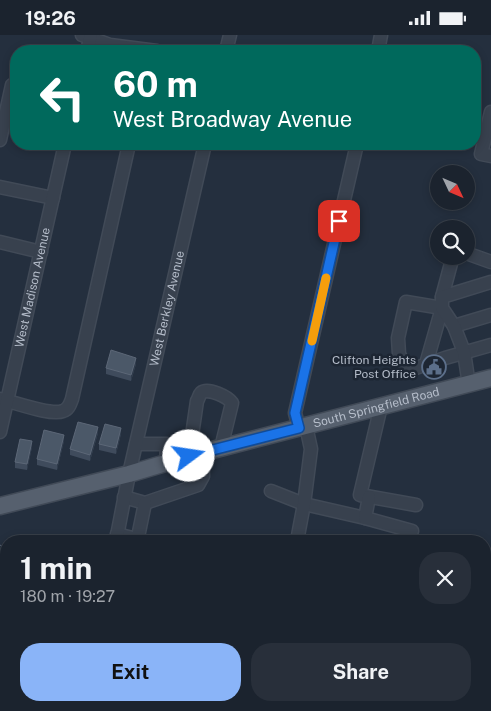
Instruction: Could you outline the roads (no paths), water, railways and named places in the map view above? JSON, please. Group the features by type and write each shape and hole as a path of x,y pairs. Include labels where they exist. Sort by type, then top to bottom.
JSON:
{"main road":[{"name":"South Springfield Road","path":"0,506 129,474 221,448 470,385 491,378"}],"street":[{"path":"88,36 110,45"},
{"path":"0,140 10,85"},
{"path":"491,112 481,154 491,156"},
{"name":"West Madison Avenue","path":"0,432 4,400 41,252 64,150"},
{"path":"4,400 52,412 62,412 69,407 127,150"},
{"name":"West Berkley Avenue","path":"118,535 129,474 204,150"},
{"path":"298,535 311,449 295,413 356,150"},
{"path":"0,187 53,198"},
{"path":"0,242 41,252"},
{"path":"475,256 491,262"},
{"path":"426,364 451,265"},
{"path":"491,282 442,302 406,303 398,338 400,354 407,371 491,345"},
{"path":"442,302 464,352 470,385"},
{"path":"454,327 491,315"},
{"path":"124,497 145,503 198,485 203,477 196,455 197,401 202,393 206,391 226,397 232,403 221,448"},
{"path":"381,406 360,495 416,505"},
{"path":"136,443 167,444 166,463"},
{"path":"271,491 304,504 412,531"},
{"path":"365,518 369,497"},
{"path":"138,535 145,503"}],"place":[{"name":"Clifton Heights Post Office","path":"434,367"}]}
